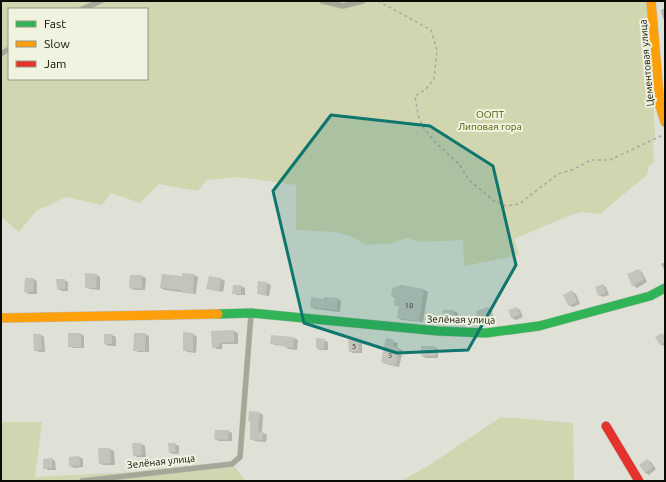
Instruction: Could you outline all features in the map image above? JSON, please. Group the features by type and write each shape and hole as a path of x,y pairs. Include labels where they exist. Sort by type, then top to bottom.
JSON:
{"street":[{"name":"Цементовая улица","path":"651,1 660,106 665,122"},
{"name":"Зелёная улица","path":"1,318 251,313 438,331 486,333 539,326 650,296 665,288"},
{"path":"606,426 639,481"}],"lane":[{"path":"84,8 101,1"},
{"path":"322,1 343,6 363,1"},
{"name":"Зелёная улица","path":"82,481 232,464 240,457 251,313"}],"path":[{"path":"378,1 431,30 437,50 434,79 426,89 415,96 418,115 423,127 435,142 459,164 469,180 494,201 506,206 519,204 558,174 574,169 590,160 610,160 665,134"}],"highlighted area":[{"path":"331,115 430,126 493,166 516,265 468,350 397,353 304,323 273,191"}],"green space":[{"name":"ООПТ Липовая гора","path":"1,1 648,1 655,135 653,144 654,162 649,166 647,175 600,214 582,212 573,214 514,239 520,255 464,266 463,240 421,242 406,238 382,247 391,243 366,245 351,236 334,232 296,230 296,185 238,177 207,180 198,191 159,184 140,203 111,193 102,205 66,197 36,211 19,232 1,217"},
{"path":"501,417 573,423 574,481 401,481 428,466"},
{"path":"1,422 42,422 35,477 235,467 245,481 1,481"}],"building":[{"path":"639,269 644,280 632,286 627,274"},
{"path":"85,273 97,274 96,288 85,288"},
{"path":"182,273 194,274 193,293 160,288 162,274 182,276"},
{"path":"130,275 142,275 142,289 129,288"},
{"path":"209,276 221,278 219,291 206,289"},
{"path":"25,278 34,278 33,292 24,292"},
{"path":"56,279 65,279 65,289 57,289"},
{"path":"258,281 267,282 266,295 257,294"},
{"path":"603,284 606,293 598,296 595,287"},
{"path":"233,285 241,285 241,294 232,294"},
{"path":"401,285 424,289 419,321 397,318 399,306 394,305 395,297 391,297 392,288"},
{"path":"572,290 577,302 568,306 563,295"},
{"path":"311,297 324,299 324,297 338,298 337,310 310,307"},
{"path":"488,307 491,318 479,322 476,311"},
{"path":"517,307 520,315 511,318 508,310"},
{"path":"443,310 454,310 454,323 443,323"},
{"path":"234,330 234,342 219,343 219,347 212,348 211,331"},
{"path":"183,332 193,333 193,351 183,351"},
{"path":"68,333 81,333 81,347 68,347"},
{"path":"134,333 146,333 145,351 133,351"},
{"path":"662,333 665,338 665,342 660,345 655,337"},
{"path":"33,334 41,334 42,350 34,351"},
{"path":"104,334 112,334 112,344 104,344"},
{"path":"271,335 294,337 293,348 284,347 284,345 270,344"},
{"path":"316,338 325,339 324,349 316,348"},
{"path":"386,338 394,340 393,346 399,347 396,365 381,362"},
{"path":"348,340 359,340 359,351 349,352"},
{"path":"421,346 435,346 435,356 421,356"},
{"path":"249,411 260,412 258,431 263,432 263,440 250,440 250,421 248,421"},
{"path":"215,430 229,430 228,440 214,439"},
{"path":"132,443 141,443 142,455 133,456"},
{"path":"168,443 175,443 176,452 169,453"},
{"path":"98,448 110,448 111,463 99,464"},
{"path":"79,456 80,466 69,466 69,457"},
{"path":"52,458 52,468 43,469 43,459"},
{"path":"647,459 653,467 645,473 639,465"}],"traffic: fast":[{"path":"218,314 251,313 438,331 486,333 539,326 650,296 665,288"}],"traffic: slow":[{"path":"651,1 660,106 665,122"},
{"path":"1,318 218,314"}],"traffic: jam":[{"path":"606,426 639,481"}]}
